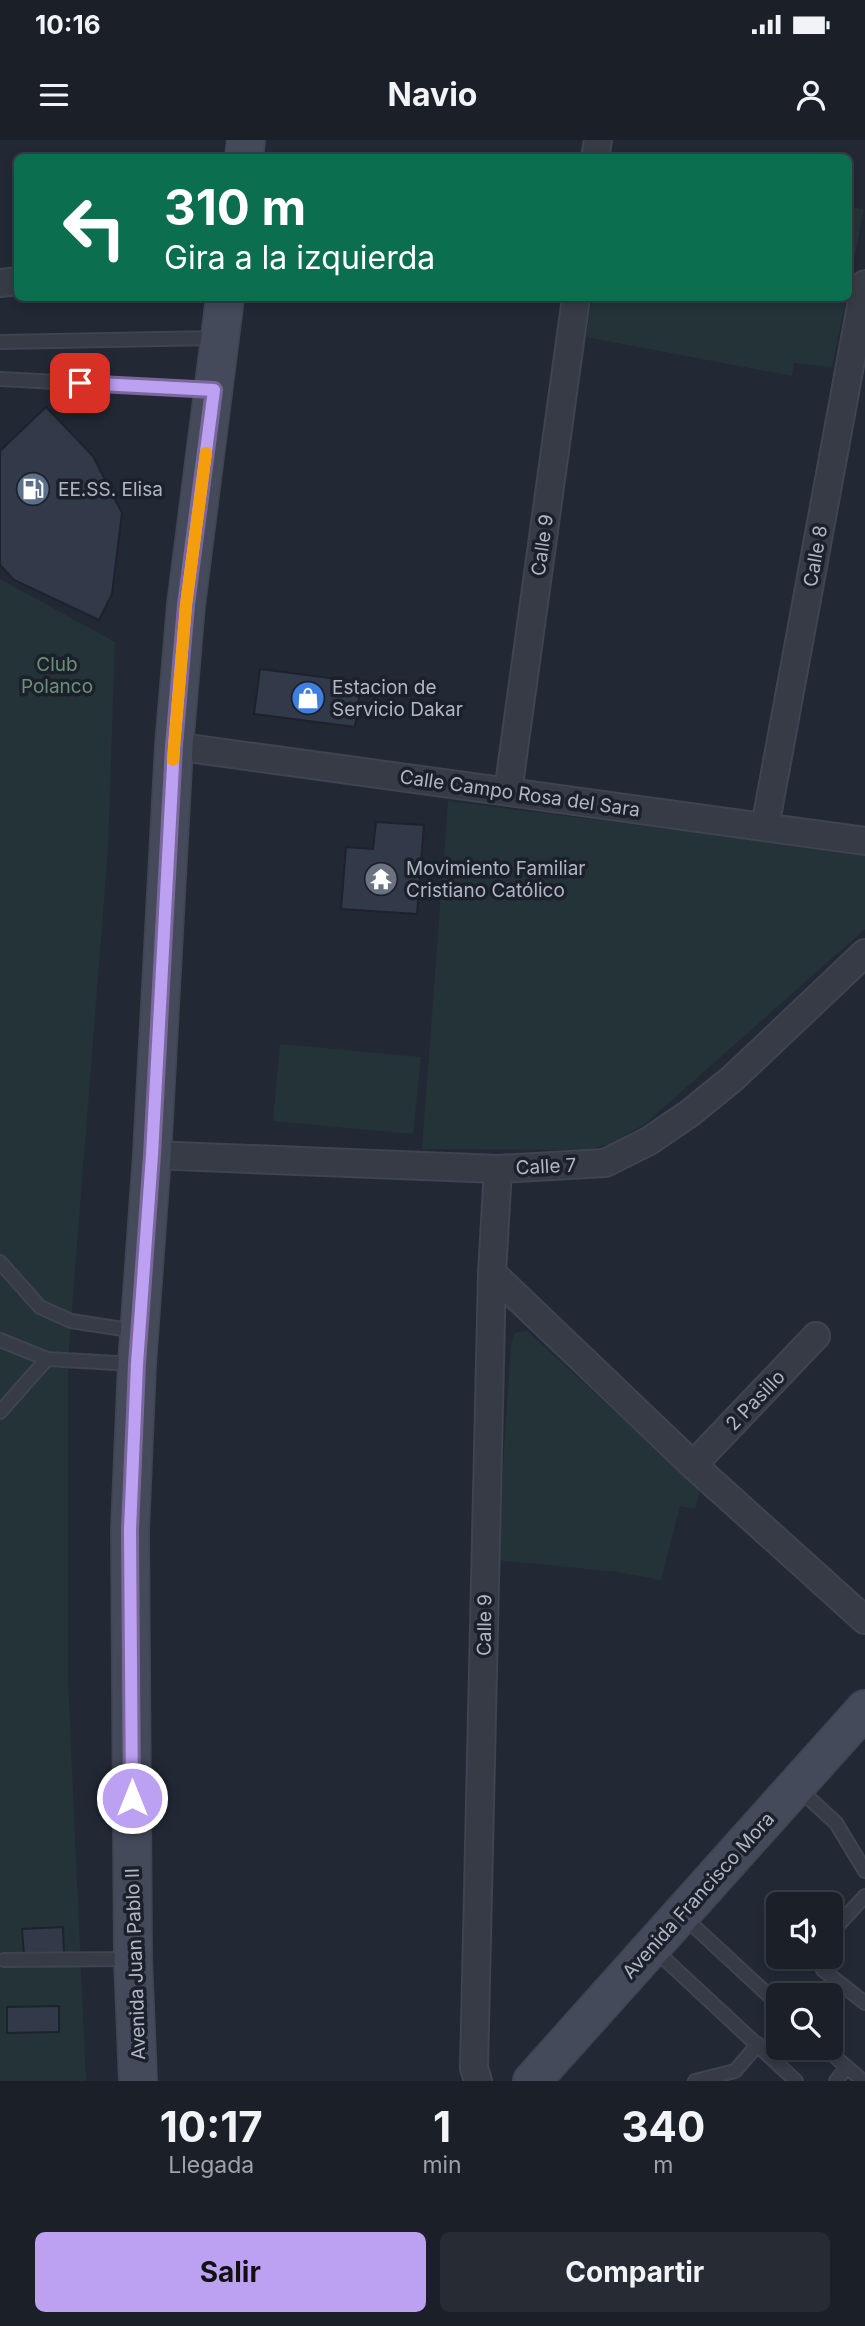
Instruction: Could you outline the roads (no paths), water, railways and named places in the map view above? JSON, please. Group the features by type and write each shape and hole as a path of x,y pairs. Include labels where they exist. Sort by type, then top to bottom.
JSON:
{"street":[{"name":"Calle 8","path":"765,827 865,285"},
{"name":"Avenida Juan Pablo II","path":"138,2081 133,1959 130,1530 138,1348 152,1155 174,746 186,605 225,301"},
{"name":"Calle 9","path":"508,792 576,301"},
{"name":"Calle Campo Rosa del Sara","path":"174,746 865,841"},
{"name":"Calle 7","path":"152,1155 498,1169 605,1163 649,1141 690,1113 733,1078 865,953"},
{"name":"Calle 9","path":"478,2081 474,2068 492,1273 498,1169"},
{"path":"492,1273 693,1465 865,1620"},
{"name":"2 Pasillo","path":"693,1465 817,1336"},
{"name":"Avenida Francisco Mora","path":"532,2081 865,1709"}],"lane":[{"path":"0,342 220,338"},
{"path":"0,379 214,390"},
{"path":"0,1262 40,1307 138,1348"},
{"path":"0,1340 47,1359 138,1348"},
{"path":"0,1412 47,1359"},
{"path":"796,1786 836,1823 865,1871"},
{"path":"843,1920 865,1896"},
{"path":"681,1915 766,1993"},
{"path":"652,1947 796,2081"},
{"path":"4,1960 133,1959"},
{"path":"823,1969 865,2003"},
{"path":"695,2081 735,2076 758,2045"},
{"path":"839,2060 863,2081"},
{"path":"836,2081 847,2067"}],"place":[{"name":"EE.SS. Elisa","path":"33,489"},
{"name":"Estacion de Servicio Dakar","path":"308,698"},
{"name":"Movimiento Familiar Cristiano Católico","path":"381,879"}],"park label":[{"name":"Club Polanco","path":"57,675"}]}
